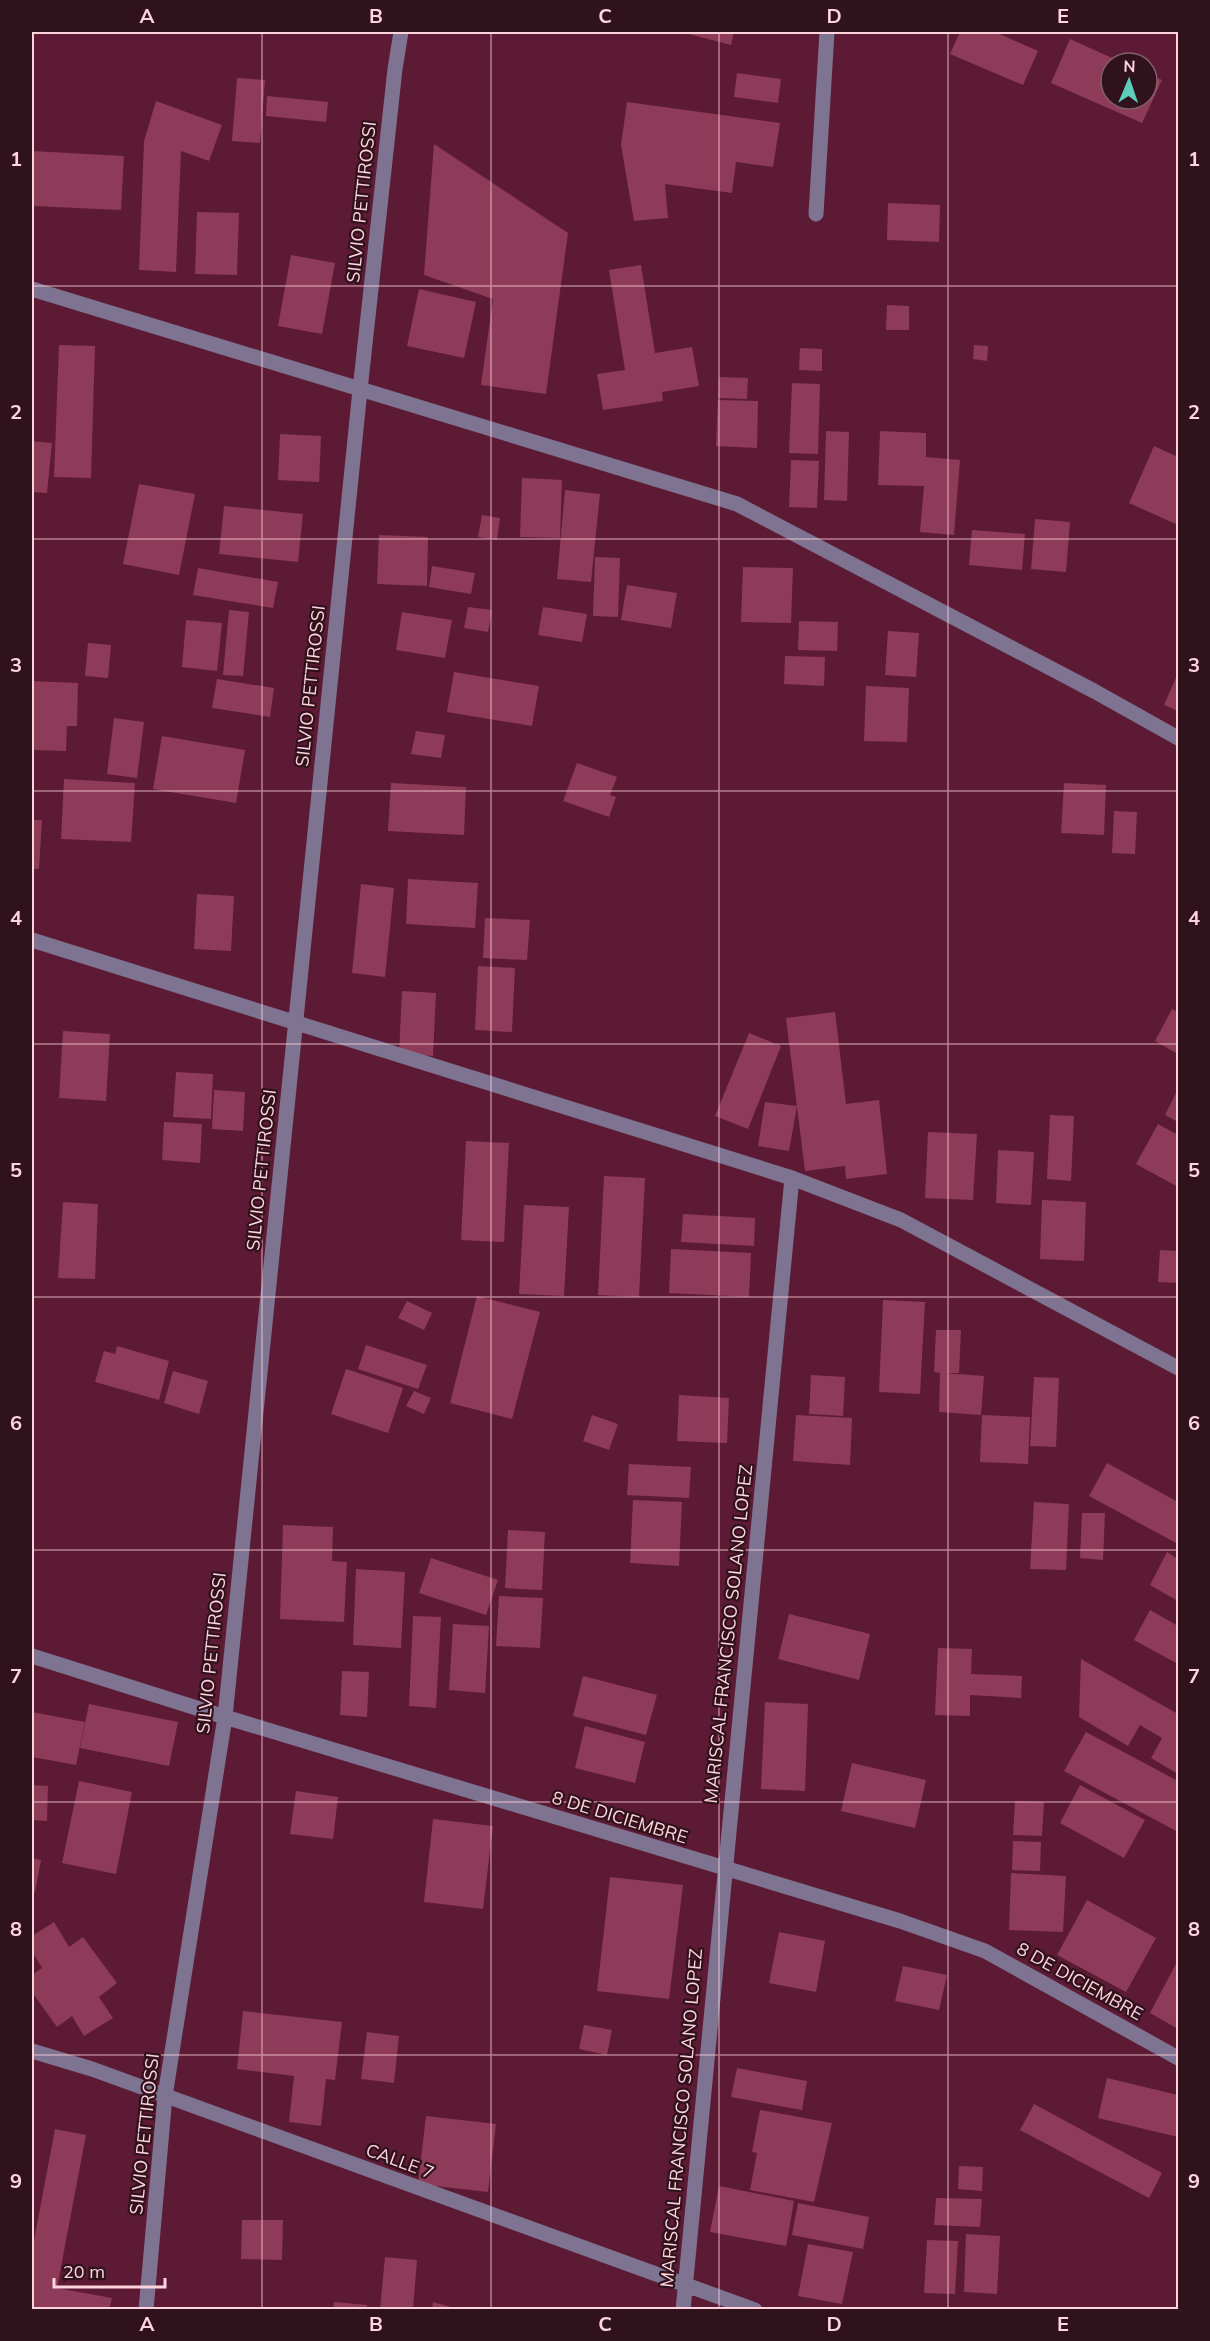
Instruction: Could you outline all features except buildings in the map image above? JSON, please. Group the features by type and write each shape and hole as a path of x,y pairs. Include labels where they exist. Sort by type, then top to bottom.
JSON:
{"street":[{"name":"SILVIO PETTIROSSI","path":"146,2310 165,2096 225,1717 360,390 401,32"},
{"path":"816,214 827,32"},
{"path":"32,289 737,504 1179,738"},
{"path":"32,940 792,1178 901,1220 1179,1368"},
{"name":"MARISCAL FRANCISCO SOLANO LOPEZ","path":"683,2310 792,1178"},
{"name":"8 DE DICIEMBRE","path":"32,1656 225,1717 900,1921 985,1951 1179,2058"},
{"name":"CALLE 7","path":"32,2051 93,2068 755,2310"}]}
